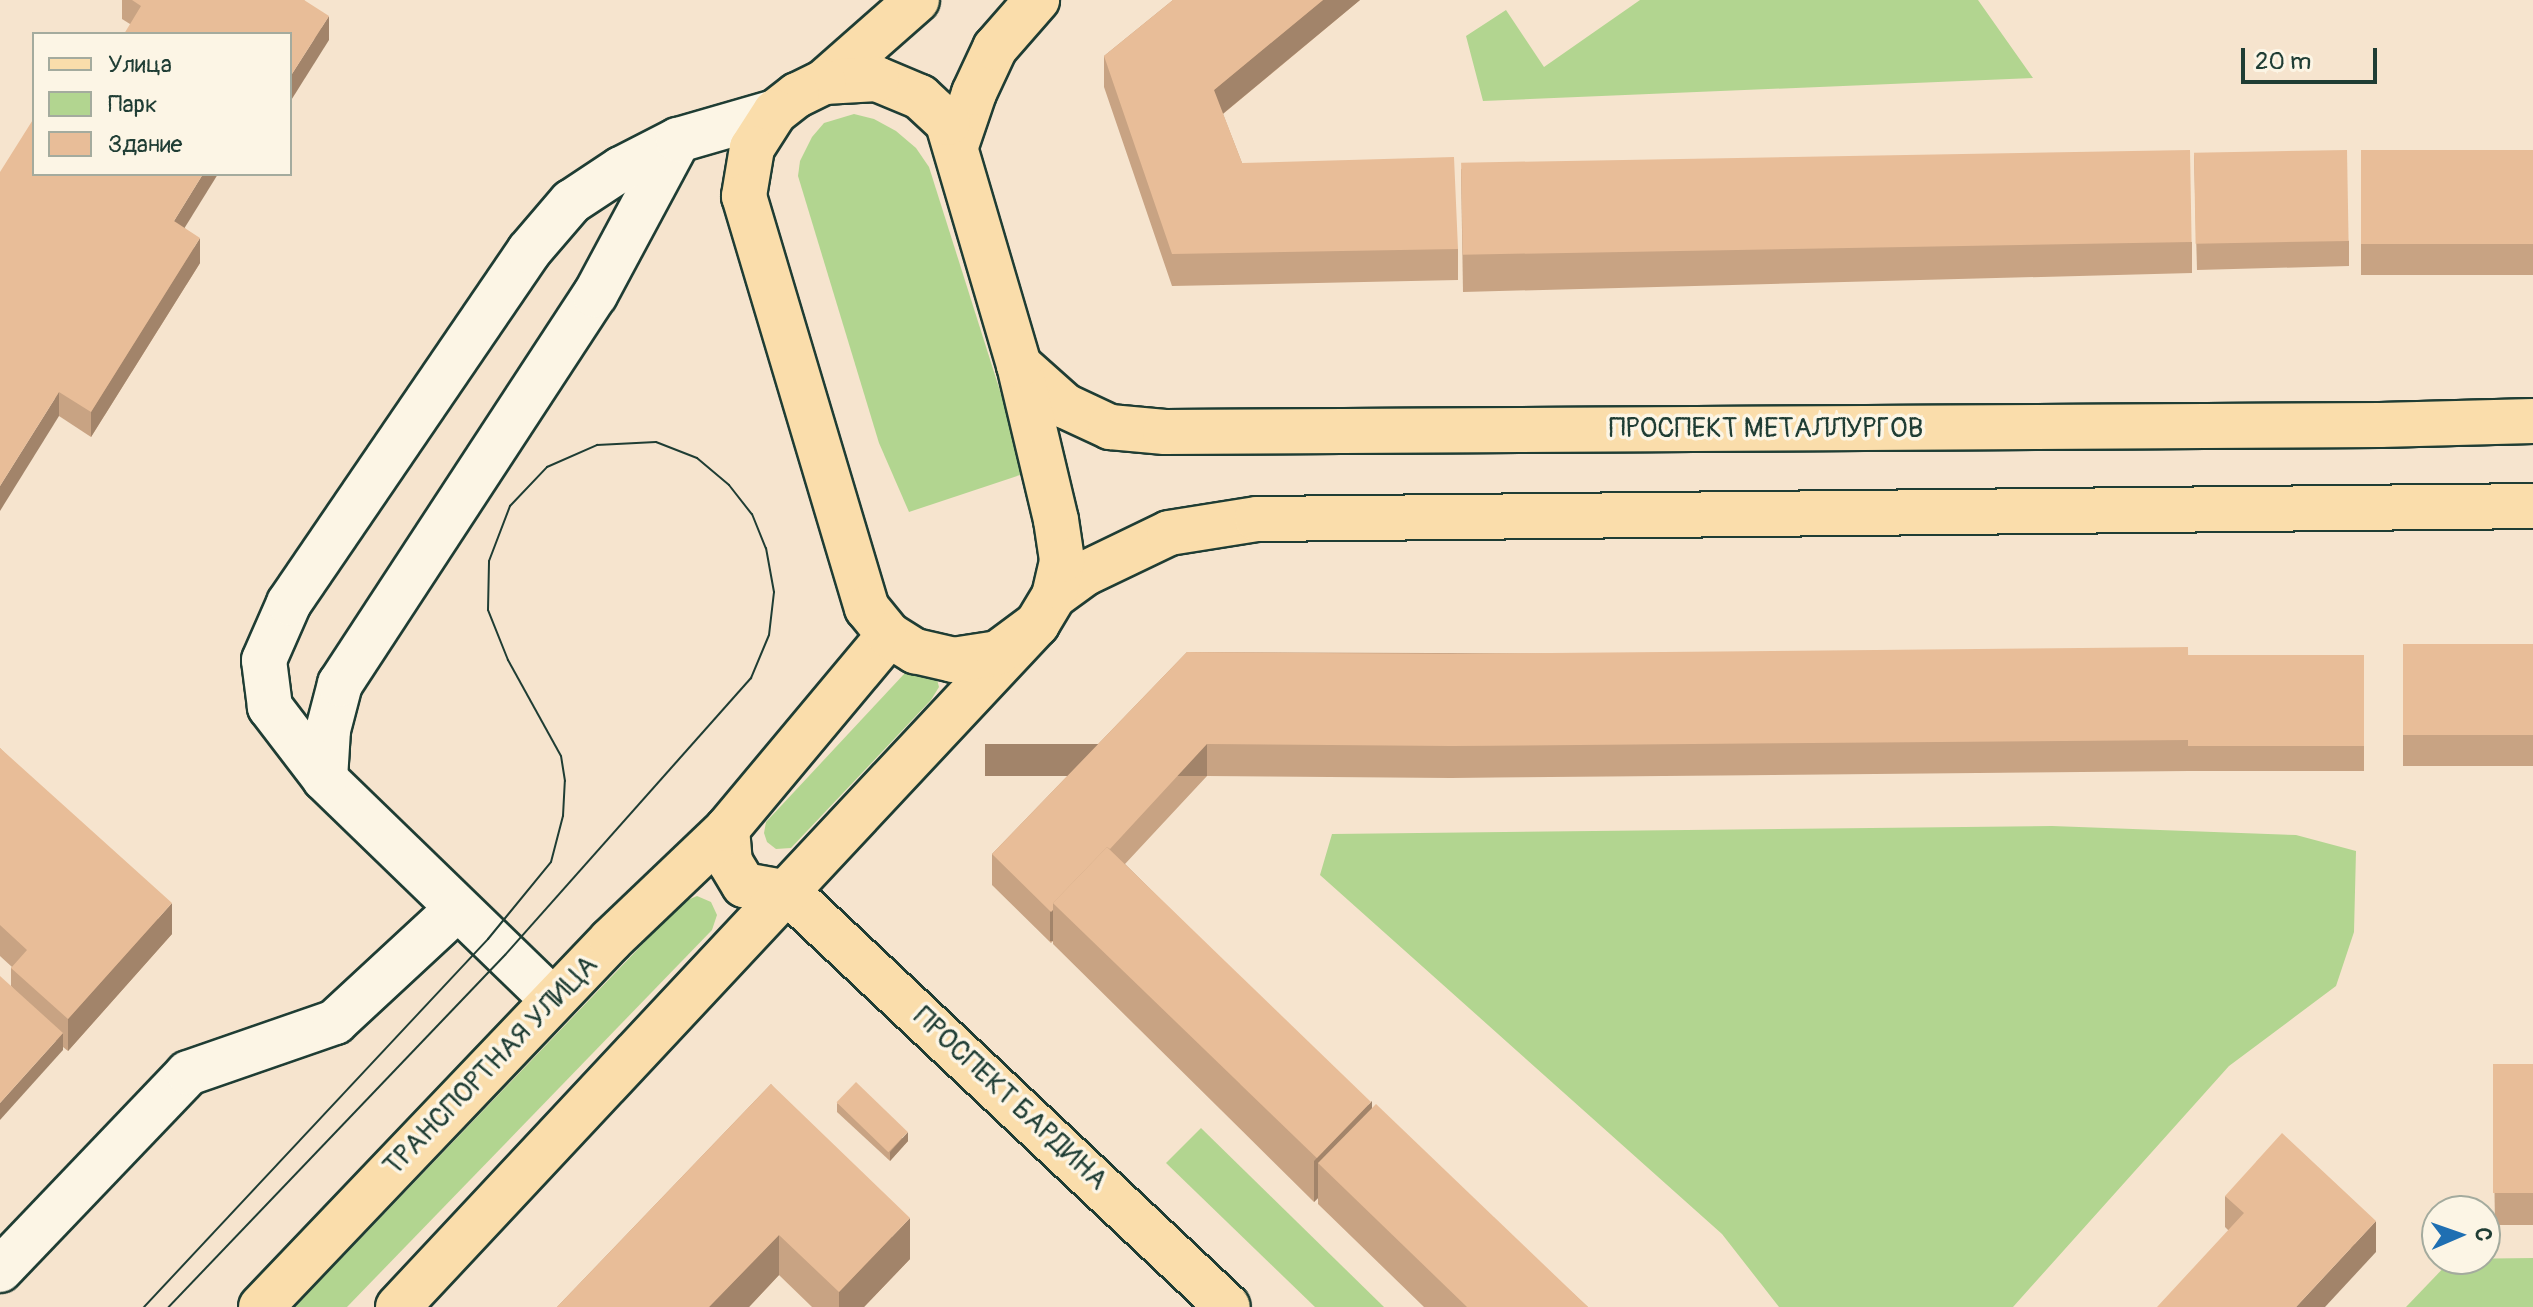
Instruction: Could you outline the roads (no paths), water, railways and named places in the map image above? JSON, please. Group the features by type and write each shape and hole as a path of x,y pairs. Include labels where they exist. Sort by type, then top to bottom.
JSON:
{"main road":[{"path":"917,0 824,82 797,95 775,112 752,148 744,196 867,608 889,635 915,651 953,660 998,653 1086,573 1169,533 1257,519 2533,506"},
{"path":"956,146 974,93 995,48 1037,0"},
{"path":"398,1307 789,893 1046,610 1062,560 1056,520 1019,365 948,123 920,97 877,79 824,82"},
{"name":"ПРОСПЕКТ МЕТАЛЛУРГОВ","path":"1019,365 1065,406 1110,427 1165,432 2533,421"},
{"name":"ТРАНСПОРТНАЯ УЛИЦА","path":"261,1307 553,1000 727,829 889,635"},
{"path":"727,829 730,862 744,885 789,893"},
{"name":"ПРОСПЕКТ БАРДИНА","path":"789,893 1228,1307"}],"lane":[{"path":"553,1000 325,779 270,707 264,660 289,603 529,251 571,202 621,169 678,140 775,112"},
{"path":"325,779 328,730 340,684 595,295 678,140"},
{"path":"0,1270 188,1073 335,1022 457,909"}],"tram line":[{"path":"144,1307 488,939 551,862 563,816 565,781 561,756 508,660 488,610 489,561 510,506 547,467 597,445 656,442 697,458 729,485 752,514 766,548 774,592 769,635 751,678 505,955 169,1307"}]}
